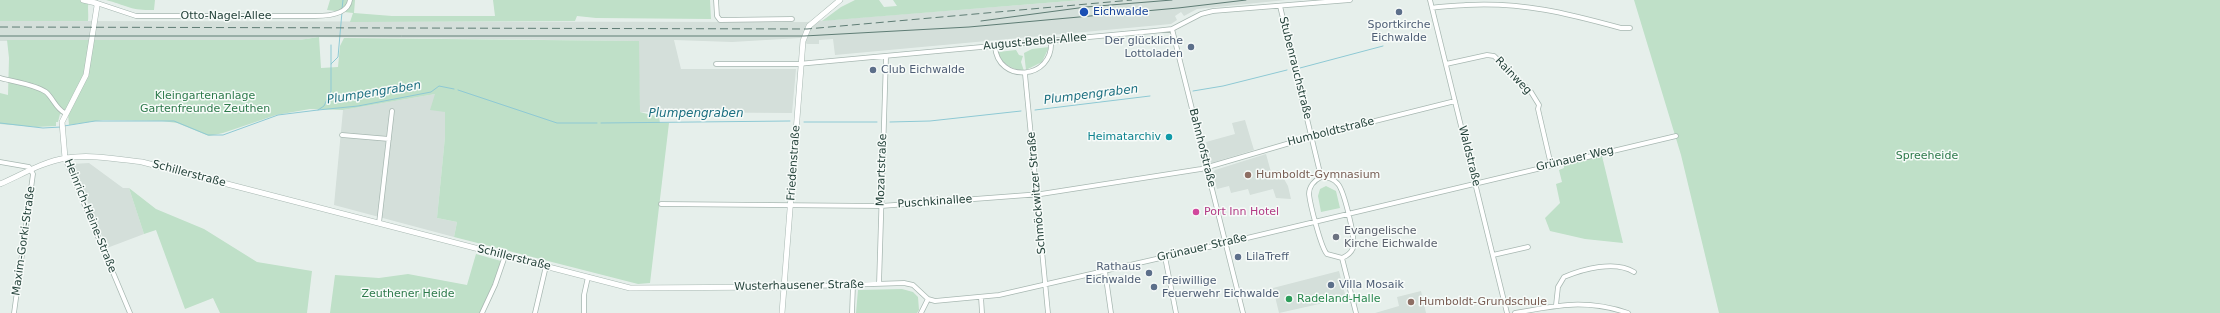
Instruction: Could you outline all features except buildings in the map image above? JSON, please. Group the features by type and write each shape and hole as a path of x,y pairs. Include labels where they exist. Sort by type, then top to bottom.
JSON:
{"street":[{"path":"83,0 97,4"},
{"name":"Otto-Nagel-Allee","path":"97,4 136,16 315,16 342,11 349,6 350,0"},
{"path":"716,0 718,19 792,19"},
{"name":"August-Bebel-Allee","path":"716,64 802,64 1172,29 1207,12 1350,0"},
{"name":"Waldstraße","path":"1430,0 1507,313"},
{"name":"Friedenstraße","path":"782,313 805,33 818,17 836,1"},
{"name":"Heinrich-Heine-Straße","path":"97,4 86,75 64,113 62,132 66,158 130,313"},
{"path":"1432,8 1475,5 1526,6 1556,11 1620,28 1630,28"},
{"name":"Stubenrauchstraße","path":"1280,6 1321,177"},
{"name":"Bahnhofstraße","path":"1172,29 1243,313"},
{"path":"995,46 995,53 1004,66 1015,72 1025,74 1037,69 1044,63 1050,52 1051,41"},
{"name":"Rainweg","path":"1446,64 1487,54 1500,60 1531,92 1539,105 1538,109 1551,165"},
{"name":"Mozartstraße","path":"879,284 886,57"},
{"name":"Schmöckwitzer Straße","path":"1025,74 1048,313"},
{"path":"0,78 39,89 46,93 59,110 64,113"},
{"name":"Humboldtstraße","path":"1207,168 1312,136 1455,101"},
{"path":"379,223 392,111"},
{"path":"342,134 389,139"},
{"name":"Grünauer Weg","path":"1475,183 1676,136"},
{"name":"Schillerstraße","path":"0,184 32,169 66,158 97,158 152,163 630,288 649,289"},
{"path":"0,162 24,165 32,169"},
{"name":"Puschkinallee","path":"661,204 881,206 1037,195 1207,168"},
{"name":"Maxim-Gorki-Straße","path":"14,313 32,184 32,169"},
{"path":"1321,177 1331,179 1338,183 1342,189 1348,214 1354,244 1350,252 1342,258 1332,257 1325,252 1316,222 1309,193 1313,184 1321,177"},
{"name":"Grünauer Straße","path":"928,299 940,301 981,297 1045,285 1316,222 1475,183"},
{"path":"1493,255 1528,247"},
{"path":"482,313 496,283 505,256"},
{"path":"1165,257 1176,313"},
{"path":"1342,258 1356,313"},
{"path":"535,313 546,266"},
{"path":"1556,304 1558,287 1564,277 1607,267 1629,268 1634,272"},
{"path":"1104,271 1111,313"},
{"path":"584,313 584,295 588,277"},
{"name":"Wusterhausener Straße","path":"649,289 879,284 913,285 928,299"},
{"path":"852,313 853,285"},
{"path":"981,297 982,313"},
{"path":"921,313 928,299"},
{"path":"1515,313 1556,304 1588,304 1628,313"}],"shaded area":[{"path":"1082,0 1286,0 1197,9 1184,16 1181,12 1175,16 1177,20 1171,24 835,55 833,39 819,40 819,44 807,44 800,38 732,42 674,40 681,69 796,69 792,113 640,112 638,41 319,37 299,40 0,41 0,21 806,22"},
{"path":"435,94 445,112 445,137 437,218 457,222 454,237 334,205 343,110"},
{"path":"1245,120 1254,150 1211,163 1206,142 1235,134 1232,123"},
{"name":"Humboldt-Gymnasium","path":"1266,154 1271,172 1279,170 1288,186 1291,199 1276,198 1273,189 1250,195 1248,189 1231,193 1229,186 1217,189 1213,173 1215,170"},
{"path":"89,163 123,188 129,188 144,234 107,248 72,164"},
{"path":"1339,271 1346,298 1279,313 1273,288"},
{"name":"Humboldt-Grundschule","path":"1421,291 1426,313 1375,313 1399,306 1397,297"}],"green space":[{"path":"0,0 89,0 88,21 0,21"},
{"path":"106,0 155,0 154,10 134,9"},
{"path":"330,0 355,0 354,13 392,16 495,16 493,0 710,0 711,19 596,18 577,16 575,21 350,22 353,13 327,10"},
{"path":"855,0 879,0 884,7 897,6 893,0 1082,0 822,21 841,7"},
{"name":"Spreeheide","path":"1634,0 2220,0 2220,313 1719,313 1681,155"},
{"name":"Kleingartenanlage Gartenfreunde Zeuthen","path":"319,37 321,68 338,67 340,46 344,38 639,41 640,112 659,117 660,123 669,123 650,283 638,284 454,237 457,222 437,218 445,137 445,112 430,110 435,94 343,110 310,109 276,115 223,133 209,136 177,123 162,121 103,120 69,125 68,114 60,114 58,122 56,122 56,126 36,127 0,124 0,93 8,95 9,58 7,40 299,40"},
{"path":"1049,47 1042,62 1026,70 1024,53 1032,49"},
{"path":"1016,50 1019,55 1023,56 1021,62 1024,71 1015,69 1004,63 998,52"},
{"path":"1602,156 1623,243 1585,239 1550,231 1545,218 1560,203 1556,184 1562,182 1559,170 1564,168 1564,165"},
{"path":"1326,186 1336,191 1340,208 1321,212 1318,196 1320,189"},
{"path":"129,188 156,209 204,229 257,262 312,271 307,313 220,313 213,298 185,309 156,230 144,234"},
{"name":"Zeuthener Heide","path":"476,254 501,261 480,313 330,313 335,275 379,278 408,274 467,285"},
{"path":"902,289 913,292 918,297 919,310 917,313 856,313 858,290"}],"waterway":[{"path":"342,9 343,0"},
{"path":"64,126 95,121 174,121 208,135 223,135 278,115 318,110 324,106 331,91 331,64 338,57 342,12"},
{"path":"331,45 331,64"},
{"name":"Plumpengraben","path":"1300,68 1383,46"},
{"name":"Plumpengraben","path":"1193,91 1223,86 1287,70"},
{"name":"Plumpengraben","path":"318,110 358,106 431,92 439,86 454,89"},
{"name":"Plumpengraben","path":"458,90 557,123 597,123"},
{"name":"Plumpengraben","path":"1035,110 1150,96"},
{"name":"Plumpengraben","path":"890,122 930,121 1021,111"},
{"name":"Plumpengraben","path":"601,123 790,121"},
{"name":"Plumpengraben","path":"804,122 877,122"},
{"path":"0,123 43,128 61,127"}],"tram line":[{"path":"981,21 1086,7 1172,0"},
{"path":"0,36 804,36 969,27 1178,8 1246,0"}],"railway":[{"path":"0,27 807,29 1132,0"}],"place":[{"name":"Eichwalde","path":"1084,12"},
{"name":"Sportkirche Eichwalde","path":"1399,12"},
{"name":"Der glückliche Lottoladen","path":"1191,47"},
{"name":"Club Eichwalde","path":"873,70"},
{"name":"Heimatarchiv","path":"1169,137"},
{"name":"Humboldt-Gymnasium","path":"1248,175"},
{"name":"Port Inn Hotel","path":"1196,212"},
{"name":"Evangelische Kirche Eichwalde","path":"1336,237"},
{"name":"LilaTreff","path":"1238,257"},
{"name":"Rathaus Eichwalde","path":"1149,273"},
{"name":"Villa Mosaik","path":"1331,285"},
{"name":"Freiwillige Feuerwehr Eichwalde","path":"1154,287"},
{"name":"Radeland-Halle","path":"1289,299"},
{"name":"Humboldt-Grundschule","path":"1411,302"}]}
